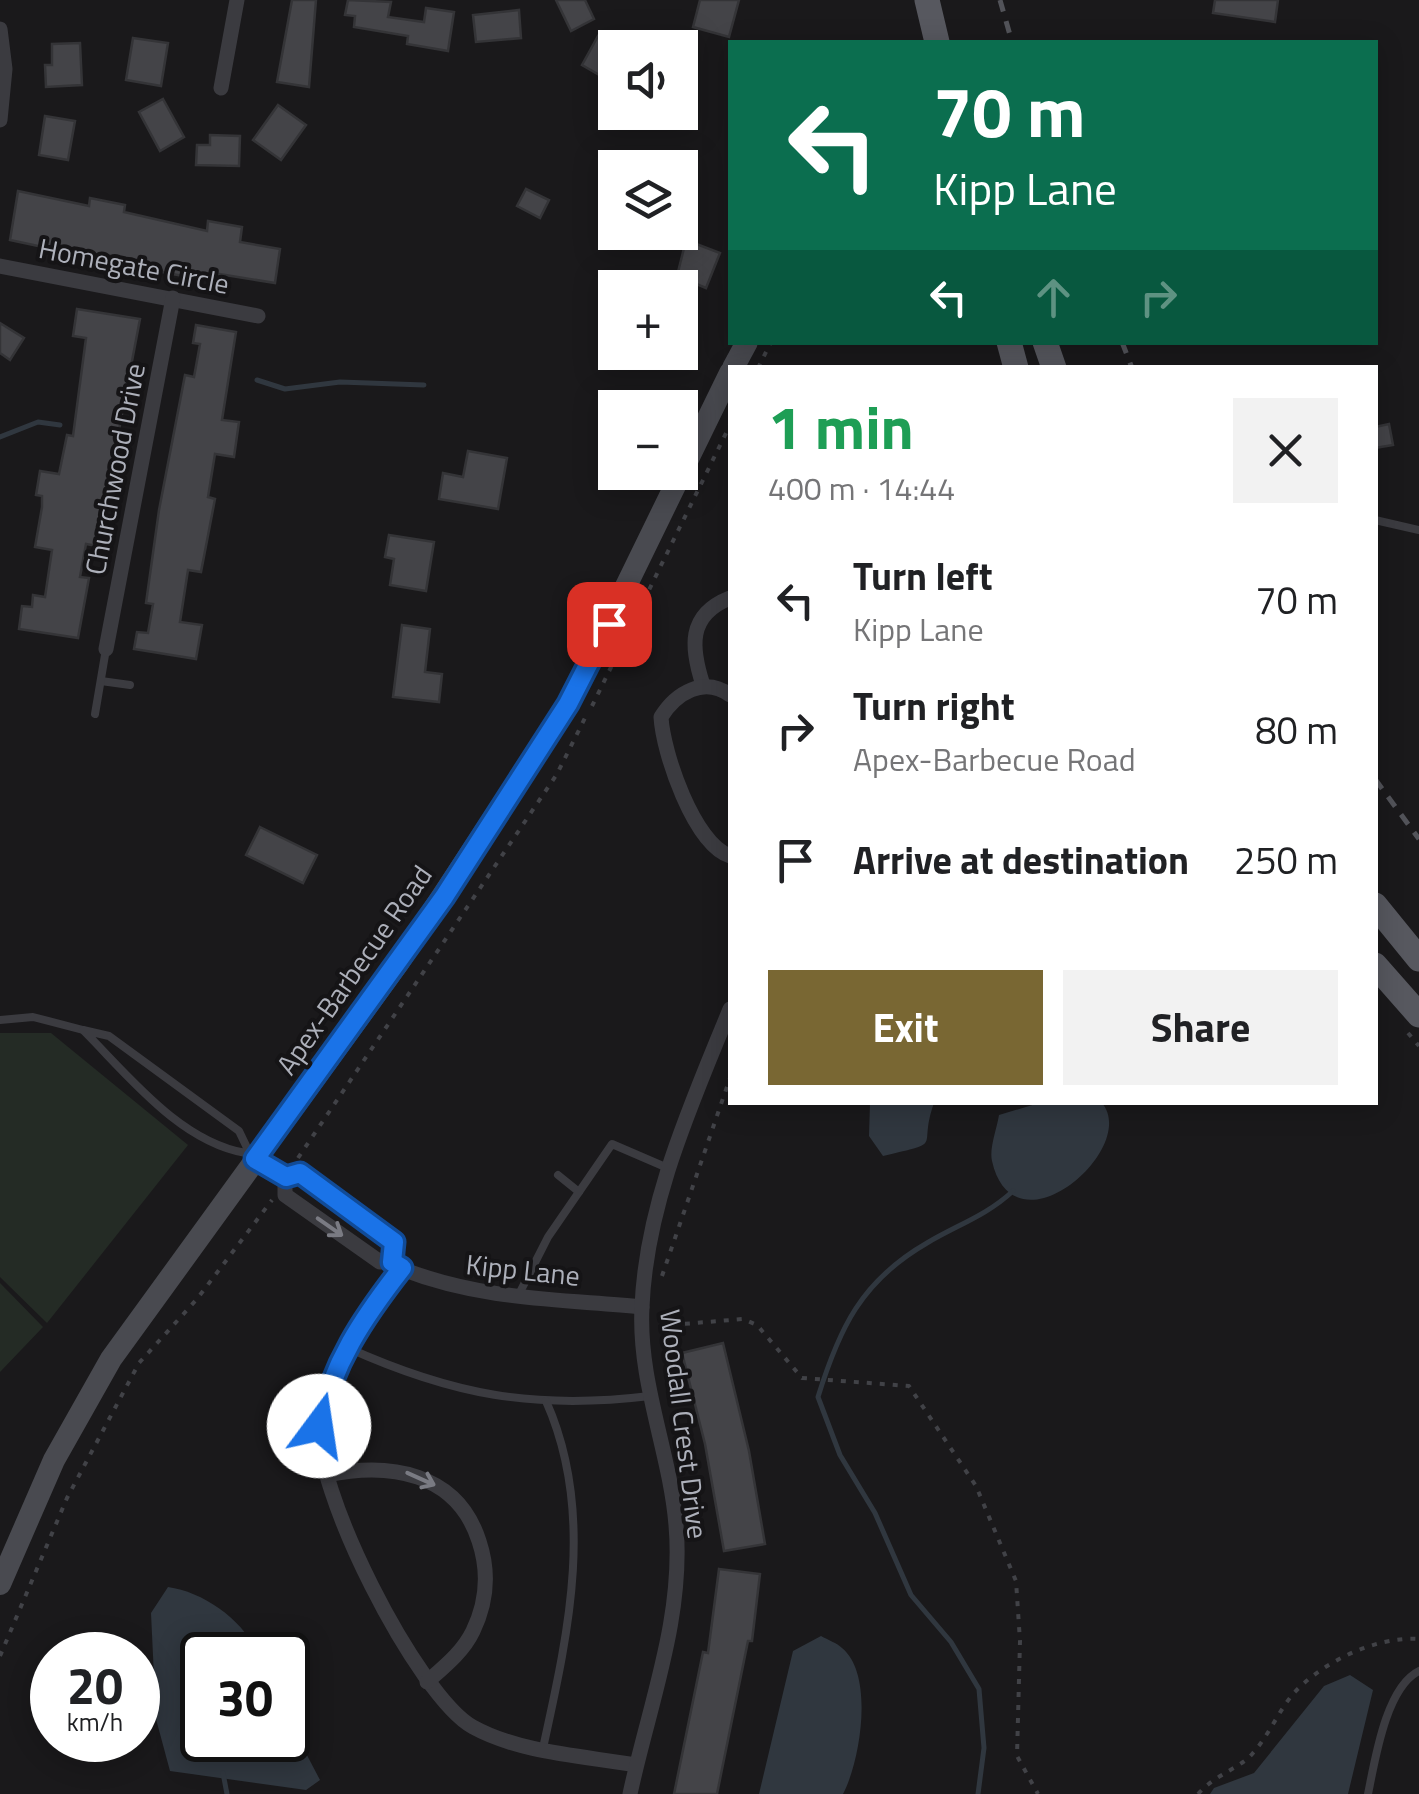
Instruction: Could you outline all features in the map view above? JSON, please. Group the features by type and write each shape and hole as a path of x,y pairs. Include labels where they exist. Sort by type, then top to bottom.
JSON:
{"main road":[{"path":"928,0 937,40"},
{"path":"1378,910 1419,959"},
{"path":"1378,968 1419,1015"}],"street":[{"path":"221,88 237,0"},
{"path":"0,29 4,69 0,120"},
{"name":"Homegate Circle","path":"0,266 258,316"},
{"name":"Churchwood Drive","path":"106,649 173,298"},
{"name":"Apex-Barbecue Road","path":"0,1584 54,1460 96,1384 251,1156 421,930 568,704 728,378"},
{"path":"704,685 692,652 696,633 705,614 728,599"},
{"path":"728,694 718,686 704,685 667,707 660,717 662,745 703,835 718,852 728,855"},
{"name":"Woodall Crest Drive","path":"630,1794 664,1662 674,1599 676,1524 650,1396 642,1307 654,1220 728,1014"},
{"path":"251,1156 286,1177 300,1173 394,1242 397,1265 327,1386 319,1426 327,1475 342,1520 426,1682 440,1701 472,1727 506,1741 636,1766"},
{"name":"Kipp Lane","path":"286,1177 285,1194 380,1262 447,1286 517,1298 642,1307"},
{"path":"327,1475 361,1468 418,1476 451,1494 472,1521 485,1561 485,1595 473,1632 454,1657 426,1682"}],"lane":[{"path":"1378,521 1419,530"},
{"path":"95,714 106,649"},
{"path":"100,680 130,686"},
{"path":"0,1020 33,1018 109,1036 239,1131 251,1156"},
{"path":"83,1030 151,1099 226,1149 251,1156"},
{"path":"517,1298 548,1238 612,1144 670,1169"},
{"path":"558,1174 579,1192"},
{"path":"346,1348 413,1378 465,1391 580,1404 650,1396"},
{"path":"543,1748 576,1573 570,1493 558,1429 546,1401"},
{"path":"1368,1794 1384,1729 1404,1679 1419,1671"}],"path":[{"path":"0,1656 68,1498 139,1363 198,1298 286,1177 557,774 728,428"},
{"path":"642,1307 660,1291 671,1240 728,1083"},
{"path":"659,1326 743,1319 757,1325 802,1378 908,1386 976,1486 1016,1581 1020,1641 1018,1756 1038,1794"},
{"path":"1198,1794 1216,1774 1250,1757 1293,1694 1323,1671 1356,1650 1419,1639"}],"shaded area":[{"path":"0,1033 51,1033 188,1145 47,1323 0,1277"},
{"path":"870,1105 933,1105 923,1145 883,1156 869,1136"},
{"path":"1032,1105 1103,1105 1109,1122 1104,1145 1090,1167 1070,1185 1046,1197 1024,1199 1005,1188 992,1161 999,1115"},
{"path":"0,1283 43,1327 0,1372"},
{"path":"168,1587 209,1602 245,1632 180,1632 180,1762 310,1761 320,1780 306,1790 170,1771 160,1734 160,1632 152,1632 151,1613"},
{"path":"821,1636 842,1648 858,1678 861,1719 849,1780 843,1794 759,1794 793,1651"},
{"path":"1350,1675 1373,1690 1348,1794 1210,1794 1214,1788 1254,1773 1324,1686"}],"building":[{"path":"292,0 316,0 309,87 277,82"},
{"path":"348,0 391,2 388,17 424,22 426,8 454,12 448,51 407,44 408,36 354,27 355,16 345,15"},
{"path":"556,0 585,0 594,19 571,31"},
{"path":"700,0 739,0 729,37 693,27"},
{"path":"1215,0 1278,0 1275,22 1213,13"},
{"path":"519,10 521,38 476,42 473,15"},
{"path":"598,36 598,74 582,65"},
{"path":"133,38 168,43 161,86 126,80"},
{"path":"80,43 82,85 46,87 45,65 52,65 52,44"},
{"path":"163,99 184,137 160,151 139,112"},
{"path":"278,105 306,125 281,160 253,140"},
{"path":"45,116 75,121 68,160 39,155"},
{"path":"210,135 240,136 239,166 196,165 197,145 210,145"},
{"path":"526,189 549,200 540,218 517,206"},
{"path":"18,191 89,206 90,198 125,205 124,212 207,231 208,221 242,227 240,242 280,249 275,283 219,274 218,282 199,279 135,267 136,260 100,254 99,259 10,240"},
{"path":"698,245 720,253 706,288 698,285 698,270 678,270 684,250 698,250"},
{"path":"77,309 140,319 97,546 86,544 80,577 89,578 78,638 19,629 22,606 32,607 33,595 45,597 52,550 35,547 42,507 42,496 36,495 40,471 59,474 67,435 73,436 86,338 73,336"},
{"path":"0,323 24,338 10,360 0,353"},
{"path":"196,325 236,332 222,420 239,422 234,457 215,454 208,497 215,499 201,572 188,570 180,622 202,625 196,659 134,649 137,632 148,633 153,604 146,603 159,510 185,375 194,377 200,344 193,343"},
{"path":"1389,424 1393,445 1378,448 1378,426"},
{"path":"468,451 507,458 498,509 439,499 443,473 463,477"},
{"path":"389,535 434,542 426,591 390,585 394,559 385,557"},
{"path":"402,625 430,629 425,672 442,674 439,702 393,697"},
{"path":"260,827 317,855 303,883 246,855"},
{"path":"723,1343 749,1451 765,1544 724,1551 705,1444 682,1353"},
{"path":"719,1569 760,1574 752,1641 748,1641 717,1794 674,1794 703,1652 708,1653"}],"waterway":[{"path":"257,380 285,389 340,382 424,385"},
{"path":"0,437 38,422 60,425"},
{"path":"978,1794 984,1748 979,1689 951,1642 911,1595 875,1513 840,1455 818,1397 844,1328 869,1290 904,1258 982,1214 1013,1191"},
{"path":"223,1773 227,1794"}],"railway":[{"path":"1000,0 1011,40"},
{"path":"1123,345 1131,365"},
{"path":"1378,783 1419,839"}],"route":[{"path":"319,1426 327,1386 340,1359 360,1324 402,1268 392,1262 394,1242 300,1173 286,1177 255,1159 444,897 568,704 609,624"}]}
